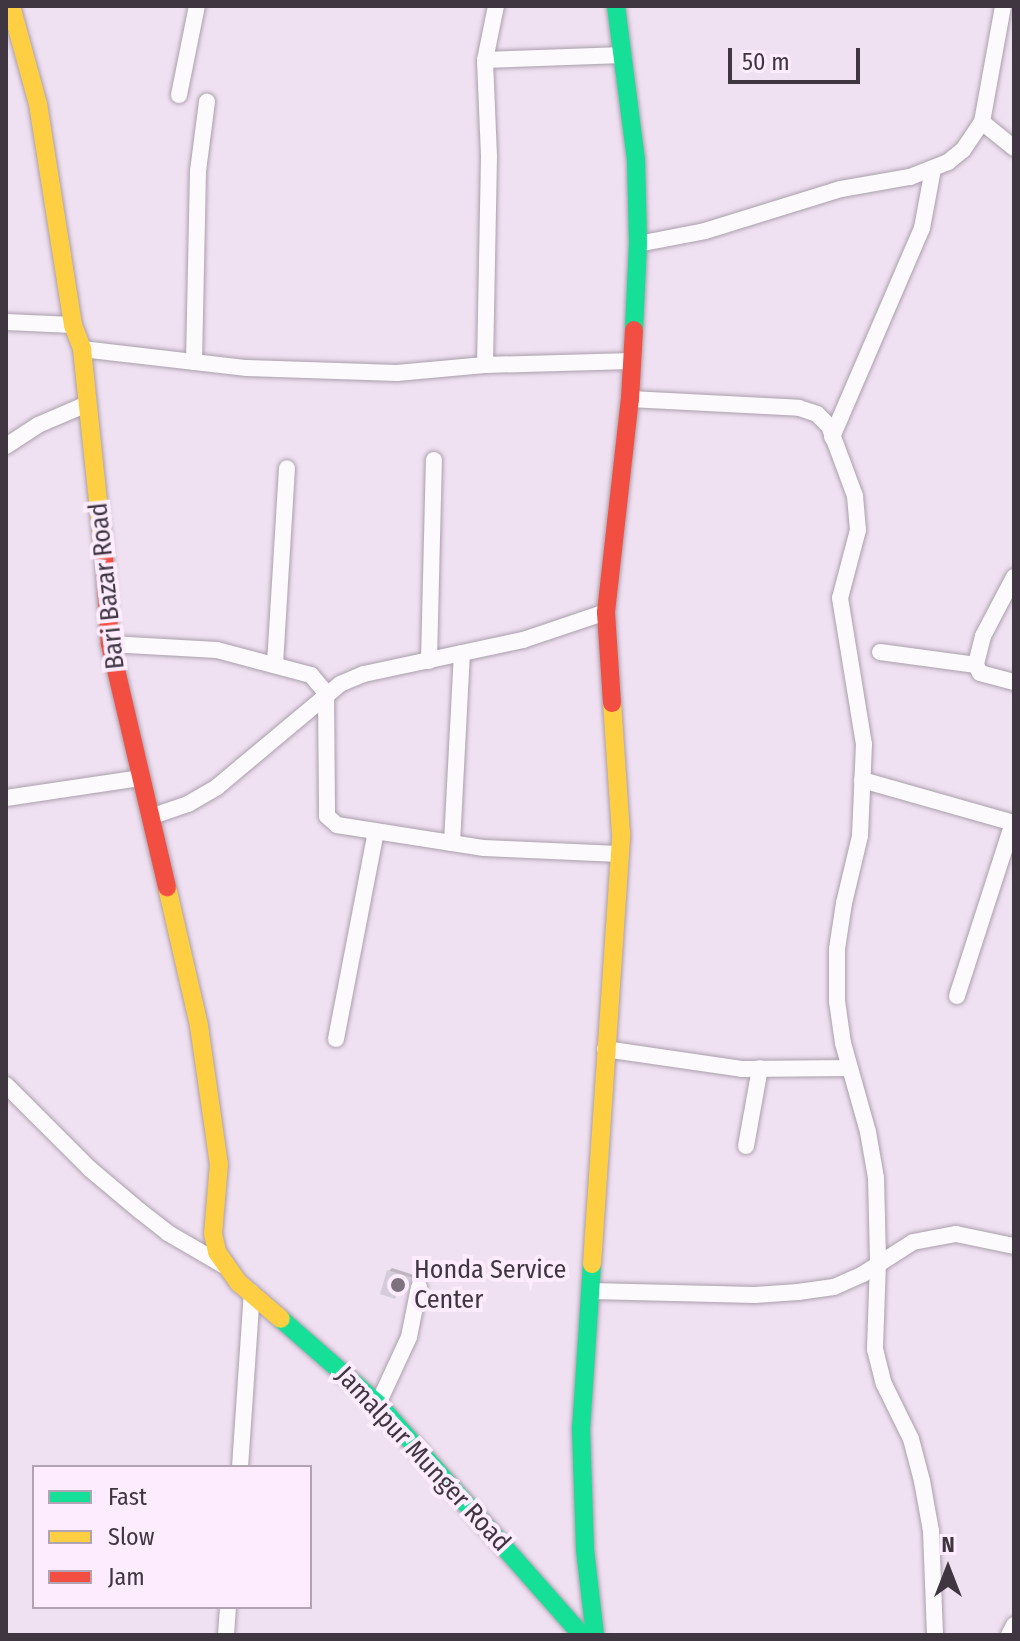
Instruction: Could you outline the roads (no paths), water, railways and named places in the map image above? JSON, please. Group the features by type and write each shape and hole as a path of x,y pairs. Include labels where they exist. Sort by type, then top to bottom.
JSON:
{"street":[{"name":"Bari Bazar Road","path":"11,6 38,104 73,325 82,349 103,544 110,644 194,999 219,1164"},
{"path":"179,95 197,6"},
{"path":"485,365 489,170 485,60 496,6"},
{"path":"595,1635 582,1490 581,1428 619,854 620,779 606,612 630,399 638,244 636,160 616,6"},
{"path":"638,244 705,231 841,189 933,169 963,150 982,122 1003,6"},
{"path":"485,60 622,55"},
{"path":"194,362 198,171 207,102"},
{"path":"982,122 1014,148"},
{"path":"832,437 922,228 933,169"},
{"path":"6,322 73,325"},
{"path":"82,349 194,362 397,373 485,365 632,361"},
{"path":"630,399 799,408 825,418 849,479 857,512 856,540 840,598 862,716 862,780 860,836 837,949 837,1001 849,1068 868,1132 876,1178 878,1262 875,1349 884,1384 911,1439 922,1481 931,1531 935,1635"},
{"path":"6,446 38,425 87,404"},
{"path":"429,661 434,460"},
{"path":"275,664 287,468"},
{"path":"1014,577 983,636 976,665 980,673 1014,682"},
{"path":"153,816 188,804 217,787 326,693 364,674 523,640 606,612"},
{"path":"110,644 189,646 311,675 326,693 328,820 337,825 452,843 619,854"},
{"path":"880,652 976,665"},
{"path":"452,843 462,653"},
{"path":"6,798 140,778"},
{"path":"862,780 1014,823 957,996"},
{"path":"336,1039 376,832"},
{"path":"605,1049 703,1065 849,1068"},
{"path":"746,1146 760,1068"},
{"path":"6,1085 90,1169 140,1211 168,1233 225,1266"},
{"name":"Jamalpur Munger Road","path":"219,1164 213,1234 225,1266 378,1404 582,1635"},
{"path":"591,1291 742,1295 798,1292 834,1287 863,1274 913,1242 956,1234 1014,1246"},
{"path":"378,1404 409,1337 419,1287"},
{"path":"240,1465 252,1292"},
{"path":"226,1635 228,1609"},
{"path":"1009,1635 1014,1625"}],"place":[{"name":"Honda Service Center","path":"398,1285"}]}
